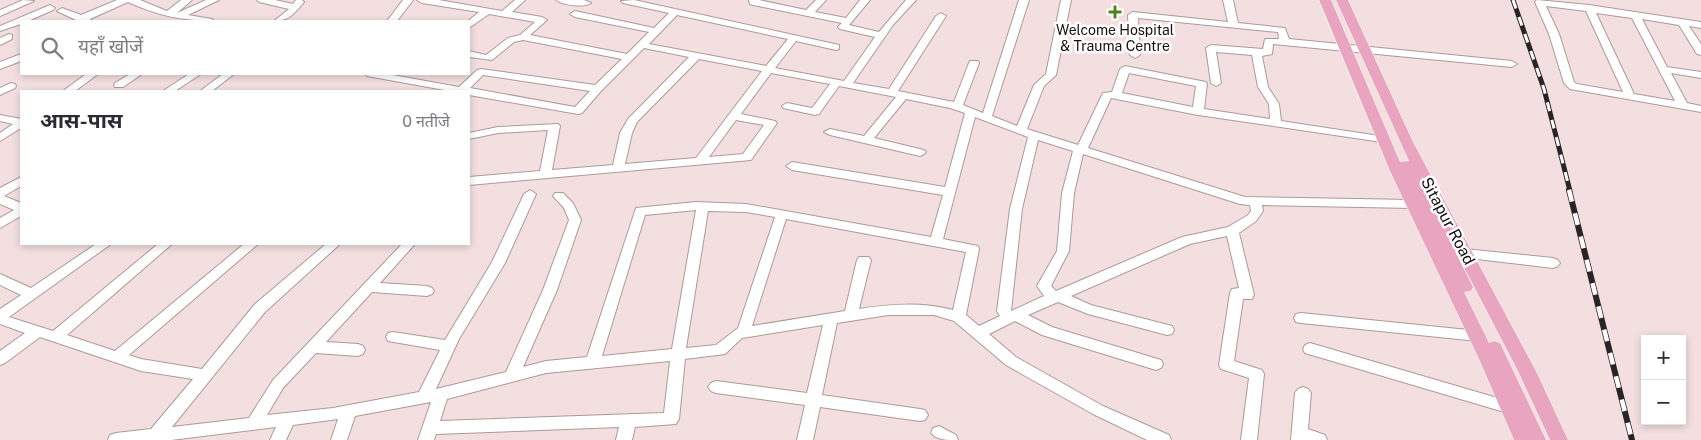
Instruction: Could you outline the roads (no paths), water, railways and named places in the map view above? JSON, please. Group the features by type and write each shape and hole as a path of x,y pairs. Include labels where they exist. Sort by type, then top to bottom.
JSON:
{"main road":[{"name":"Sitapur Road","path":"1325,0 1382,139 1412,204 1478,336 1524,440"},
{"name":"Sitapur Road","path":"1342,0 1365,50 1403,147 1465,254 1527,372 1549,416 1558,440"},
{"path":"1382,139 1403,147 1456,269 1537,440"}],"street":[{"path":"41,5 52,0"},
{"path":"62,11 84,20 125,0"},
{"path":"132,0 172,17 200,20"},
{"path":"142,4 152,0"},
{"path":"172,17 187,0"},
{"path":"172,17 214,0"},
{"path":"262,0 298,4"},
{"path":"393,20 408,0"},
{"path":"422,0 542,20 522,37 511,40 488,58 470,54"},
{"path":"504,14 520,0"},
{"path":"561,0 588,2"},
{"path":"627,0 836,47"},
{"path":"754,0 753,2 848,21"},
{"path":"808,13 821,0"},
{"path":"865,0 843,27 882,35"},
{"path":"787,106 815,112 841,84 911,0"},
{"path":"986,118 995,96 1024,0"},
{"path":"1021,131 1039,85 1051,75 1066,0"},
{"path":"1228,0 1234,25"},
{"path":"0,13 27,1 50,8 30,20"},
{"path":"588,2 575,14 656,31"},
{"path":"1701,25 1540,2 1554,34 1569,84 1574,87 1701,109"},
{"path":"279,20 298,4"},
{"path":"1588,8 1630,97"},
{"path":"470,24 487,11"},
{"path":"470,91 578,111 597,89 675,12"},
{"path":"1135,55 1133,15 1282,30 1285,42"},
{"path":"1635,15 1683,106"},
{"path":"867,140 897,95 941,16"},
{"path":"1682,22 1701,52"},
{"path":"4,36 20,26"},
{"path":"522,37 629,57"},
{"path":"702,160 794,38"},
{"path":"1216,83 1211,48 1268,52 1268,41 1512,64"},
{"path":"641,45 957,107 1021,131 1244,201 1412,204"},
{"path":"1256,52 1263,87 1274,104 1276,124"},
{"path":"618,167 626,133 632,121 696,56"},
{"path":"0,66 20,58"},
{"path":"957,107 974,63"},
{"path":"1116,95 1125,69 1202,84 1198,112"},
{"path":"1663,69 1701,75"},
{"path":"377,75 462,90 481,72 597,89"},
{"path":"69,90 92,75"},
{"path":"119,85 135,75"},
{"path":"170,90 194,75"},
{"path":"207,90 228,75"},
{"path":"0,92 11,86"},
{"path":"1167,330 1088,309 1055,297 1044,286 1063,251 1068,193 1080,150 1107,96 1116,95 1198,112 1382,139"},
{"path":"936,242 971,112"},
{"path":"470,181 747,157 771,123 734,116"},
{"path":"0,118 20,122"},
{"path":"4,135 20,123"},
{"path":"470,136 498,130 554,126 545,174"},
{"path":"830,132 920,152"},
{"path":"4,135 20,134"},
{"path":"1034,135 1016,209 1004,311 1012,317 1047,331 1156,364"},
{"path":"792,166 949,192"},
{"path":"0,193 20,182"},
{"path":"424,398 449,346 498,264 530,194"},
{"path":"511,376 550,290 575,220 569,206 559,196"},
{"path":"0,199 20,209"},
{"path":"978,334 1055,297 1186,240 1232,231 1252,218 1257,211 1255,201"},
{"path":"593,362 640,211 703,206 746,208 972,249 959,317"},
{"path":"441,395 428,434 671,420 678,354 703,206"},
{"path":"0,224 20,210"},
{"path":"743,332 782,214"},
{"path":"1232,231 1247,295 1237,293 1226,365 1257,374 1249,440"},
{"path":"0,318 104,245"},
{"path":"55,337 165,245"},
{"path":"117,357 251,245"},
{"path":"156,435 260,308 333,245"},
{"path":"254,423 278,384 408,245"},
{"path":"1465,254 1553,263"},
{"path":"851,316 864,260"},
{"path":"0,279 32,294"},
{"path":"368,287 427,291"},
{"path":"116,440 156,435 214,434 254,423 349,411 441,395 546,367 720,350 739,333 743,332 888,310 934,310 959,317 1010,361 1098,410 1164,440"},
{"path":"0,318 141,365 205,375"},
{"path":"1301,318 1478,336"},
{"path":"805,440 831,319"},
{"path":"0,359 38,331"},
{"path":"393,337 449,346"},
{"path":"312,347 358,350"},
{"path":"1310,348 1511,408"},
{"path":"716,387 920,415"},
{"path":"1303,393 1300,437 1319,440"},
{"path":"339,440 349,411"},
{"path":"278,440 288,419"},
{"path":"624,440 628,421"}],"railway":[{"path":"1513,0 1544,89 1570,191"},
{"path":"1569,190 1632,440"}],"place":[{"name":"Welcome Hospital & Trauma Centre","path":"1115,12"}]}
